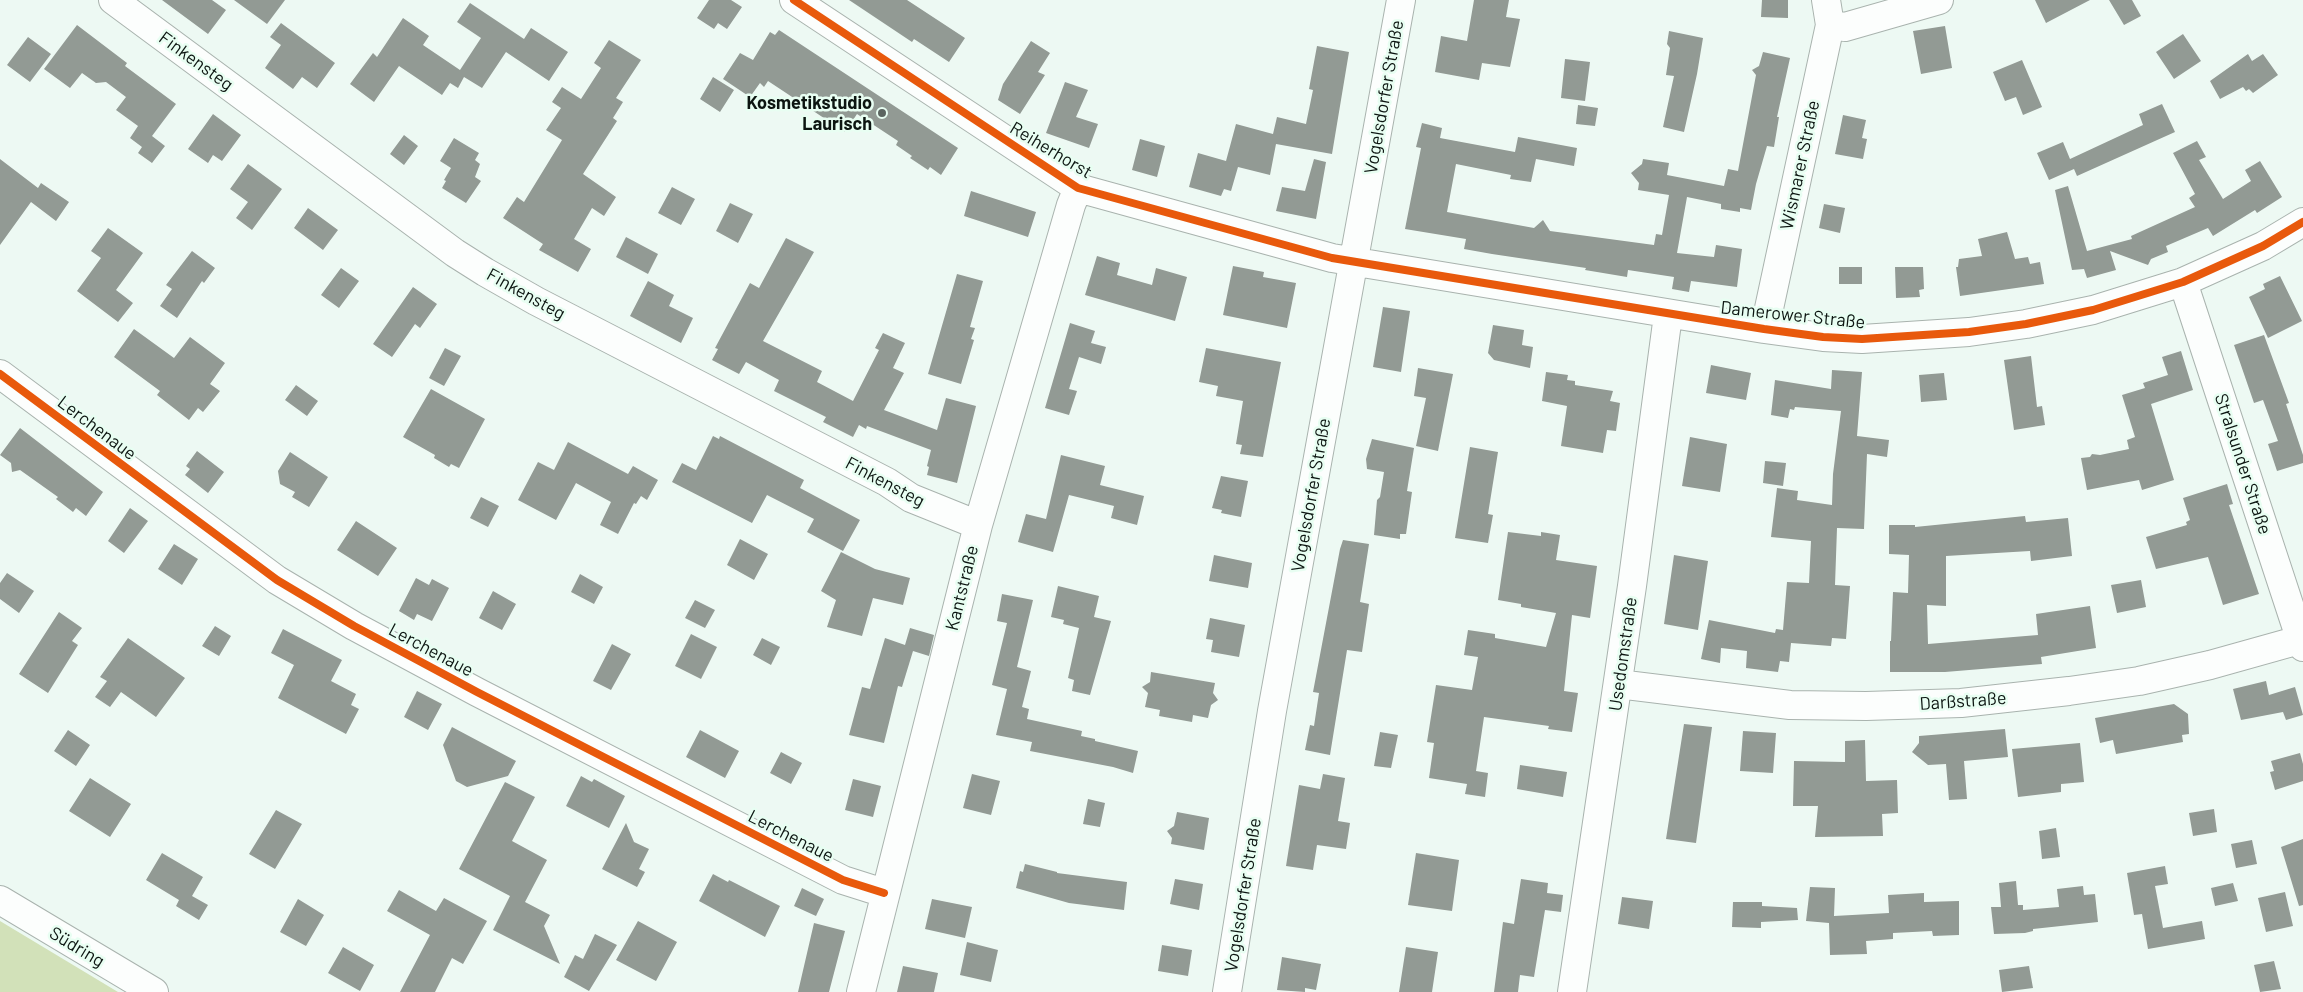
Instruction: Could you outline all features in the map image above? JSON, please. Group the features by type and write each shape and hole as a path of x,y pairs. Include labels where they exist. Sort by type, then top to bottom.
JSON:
{"street":[{"name":"Finkensteg","path":"113,0 455,252 486,272 536,301 887,482 911,498 978,525"},
{"name":"Reiherhorst","path":"794,0 1078,188 1229,231 1353,262"},
{"name":"Vogelsdorfer Straße","path":"1227,992 1272,711 1401,0"},
{"path":"1828,13 1845,26 1939,0"},
{"name":"Wismarer Straße","path":"1766,329 1828,13"},
{"name":"Kantstraße","path":"861,992 884,893 978,525 1071,205 1078,188"},
{"name":"Damerower Straße","path":"1353,262 1537,290 1668,315 1823,337 1862,339 1969,332 2026,324 2093,310 2183,282 2263,246 2303,222"},
{"name":"Stralsunder Straße","path":"2183,282 2302,642"},
{"name":"Usedomstraße","path":"1572,992 1618,684 1668,315"},
{"name":"Lerchenaue","path":"0,374 277,580 346,622 477,692 843,880 884,893"},
{"name":"Darßstraße","path":"1618,684 1790,704 1866,706 1961,703 2069,692 2139,681 2302,642"},
{"name":"Südring","path":"0,900 154,992"}],"green space":[{"path":"0,921 118,992 0,992"}],"building":[{"path":"162,0 212,0 226,10 208,34"},
{"path":"234,0 285,0 267,24"},
{"path":"709,0 731,0 742,7 727,29 718,23 714,29 697,18"},
{"path":"849,0 907,0 965,38 949,62 914,39 912,42"},
{"path":"1474,0 1509,0 1506,17 1520,19 1510,67 1482,63 1479,80 1435,72 1441,36 1467,41"},
{"path":"1762,0 1788,0 1788,18 1761,17"},
{"path":"2035,0 2090,0 2046,23"},
{"path":"2109,0 2132,0 2141,16 2124,25"},
{"path":"470,3 524,39 531,28 568,52 549,81 506,52 482,88 464,77 458,88 450,83 442,95 399,66 374,102 350,84 373,53 377,57 403,18 429,36 423,45 460,70 481,38 457,22"},
{"path":"281,23 335,63 317,88 302,77 293,89 265,68 281,45 270,37"},
{"path":"77,25 127,63 125,66 176,104 152,136 165,146 152,163 138,153 142,147 130,138 138,126 116,110 126,97 106,82 96,83 82,73 70,88 44,69"},
{"path":"1945,26 1952,68 1921,74 1913,31"},
{"path":"779,30 958,148 941,175 930,167 928,170 910,158 912,156 896,145 898,141 857,114 845,132 768,81 764,87 760,83 750,97 723,79 740,53 753,60 770,32 775,35"},
{"path":"1669,31 1703,38 1684,132 1663,127 1674,76 1666,75 1670,48 1667,44"},
{"path":"2183,34 2201,61 2174,79 2156,52"},
{"path":"28,37 51,54 30,82 7,65"},
{"path":"609,40 641,60 616,98 623,102 613,118 617,121 583,174 616,197 604,216 592,208 574,239 591,249 578,272 539,250 543,244 503,218 517,197 524,202 562,140 546,130 561,108 552,102 562,87 581,99 601,68 594,63"},
{"path":"1031,41 1050,53 1038,72 1045,75 1020,114 998,100 1003,84"},
{"path":"1317,46 1349,52 1332,154 1276,144 1270,175 1238,167 1231,191 1224,189 1221,196 1189,187 1198,153 1226,161 1236,124 1273,134 1277,117 1306,124 1313,90 1309,89"},
{"path":"1763,52 1790,58 1777,117 1779,117 1774,147 1767,146 1751,210 1740,208 1740,212 1721,209 1721,204 1687,197 1677,253 1714,257 1716,245 1742,249 1737,287 1691,281 1689,292 1672,289 1674,277 1628,270 1627,277 1585,270 1586,268 1492,254 1464,249 1466,239 1405,229 1421,148 1416,147 1422,123 1442,128 1440,138 1515,152 1518,137 1577,148 1574,166 1536,159 1531,182 1510,179 1511,175 1456,164 1447,212 1534,228 1543,220 1550,231 1654,245 1656,234 1662,235 1669,195 1638,190 1639,183 1631,173 1642,164 1643,159 1669,163 1667,175 1724,186 1728,169 1738,171 1756,75 1752,70 1759,66"},
{"path":"2248,54 2252,61 2263,54 2278,75 2253,93 2249,89 2246,91 2243,87 2220,99 2210,81"},
{"path":"1565,59 1590,62 1585,101 1561,98"},
{"path":"2022,60 2042,107 2023,115 2016,97 2005,101 1993,72"},
{"path":"713,77 734,90 720,112 700,99"},
{"path":"1065,82 1088,90 1076,117 1098,124 1089,148 1046,133"},
{"path":"2162,104 2175,132 2077,176 2074,169 2049,180 2037,153 2063,142 2070,159 2143,125 2139,114"},
{"path":"1578,105 1598,108 1595,126 1576,124"},
{"path":"213,114 241,135 222,161 213,155 208,163 188,149"},
{"path":"1843,115 1866,120 1862,138 1867,139 1863,159 1835,154"},
{"path":"404,135 418,146 404,165 390,154"},
{"path":"454,138 479,153 475,160 480,164 475,177 481,181 466,203 442,188 451,168 440,161"},
{"path":"1140,139 1165,146 1157,177 1132,170"},
{"path":"2197,141 2206,157 2199,160 2223,199 2251,181 2245,170 2260,161 2282,197 2257,213 2255,210 2213,236 2208,228 2166,246 2168,252 2151,259 2148,265 2110,251 2116,270 2087,278 2084,269 2072,270 2055,190 2068,186 2087,251 2132,239 2131,236 2195,207 2189,198 2195,194 2173,153"},
{"path":"0,159 38,188 41,183 69,202 56,221 31,202 0,245"},
{"path":"1314,159 1326,162 1316,219 1276,211 1282,187 1305,191"},
{"path":"248,164 282,189 252,230 236,218 248,202 230,189"},
{"path":"672,187 695,199 681,225 658,213"},
{"path":"971,191 1036,212 1028,237 964,216"},
{"path":"730,203 753,214 738,243 716,231"},
{"path":"1824,204 1845,208 1840,233 1819,228"},
{"path":"308,208 338,230 323,250 294,228"},
{"path":"108,228 143,253 116,290 133,303 118,322 77,291 101,258 91,251"},
{"path":"2007,232 2015,259 2028,257 2030,264 2040,262 2044,284 1960,296 1956,267 1958,267 1959,259 1982,256 1978,239"},
{"path":"626,237 658,254 648,274 616,257"},
{"path":"786,238 814,252 763,341 822,371 817,382 853,401 879,350 875,348 883,333 905,343 893,368 904,373 884,410 937,430 946,398 976,406 957,483 927,475 931,450 867,426 866,429 859,425 853,437 823,422 826,417 774,391 779,380 746,362 739,374 712,360 718,349 715,348 750,283 759,288"},
{"path":"192,251 215,268 204,283 202,281 177,318 160,306 172,289 166,285"},
{"path":"1097,256 1120,263 1117,275 1152,285 1156,268 1187,277 1175,321 1085,295"},
{"path":"1233,266 1264,272 1263,277 1296,283 1287,328 1223,315"},
{"path":"1839,267 1862,267 1862,284 1839,284"},
{"path":"1895,267 1923,267 1924,289 1919,290 1920,297 1896,298"},
{"path":"341,268 359,281 339,308 321,295"},
{"path":"957,274 983,281 970,327 975,328 971,339 974,340 961,384 928,374"},
{"path":"2280,276 2302,321 2268,338 2249,297 2265,289 2263,284"},
{"path":"648,281 674,295 669,306 693,318 681,343 630,316"},
{"path":"413,287 437,304 420,328 415,324 392,357 373,344"},
{"path":"1383,307 1410,311 1401,372 1373,367"},
{"path":"1070,323 1095,331 1091,343 1106,347 1101,364 1079,357 1069,389 1077,391 1069,415 1045,408"},
{"path":"1493,325 1524,330 1522,345 1533,347 1530,368 1494,360 1488,353"},
{"path":"134,329 174,358 190,337 225,363 210,384 220,391 203,412 198,408 189,420 157,395 160,391 114,357"},
{"path":"2264,335 2289,403 2286,404 2303,455 2303,463 2277,471 2268,444 2278,441 2263,400 2254,403 2234,345"},
{"path":"445,348 461,356 444,386 429,378"},
{"path":"1206,348 1281,362 1263,457 1240,454 1242,445 1236,444 1243,401 1216,396 1218,386 1199,382"},
{"path":"2181,351 2193,390 2151,404 2174,480 2142,490 2139,480 2087,490 2081,458 2090,457 2092,454 2100,455 2129,449 2127,440 2135,437 2122,395 2145,388 2143,383 2168,375 2162,357"},
{"path":"2031,356 2037,407 2042,406 2045,425 2014,430 2004,360"},
{"path":"1711,365 1751,373 1746,400 1706,393"},
{"path":"1418,368 1453,374 1438,451 1416,446 1426,398 1414,396"},
{"path":"1832,370 1862,372 1857,436 1889,440 1887,457 1867,454 1864,529 1837,528 1835,585 1850,586 1846,639 1832,638 1831,646 1791,643 1789,662 1780,661 1778,672 1746,668 1747,651 1721,648 1720,663 1701,659 1709,620 1775,633 1776,629 1783,630 1787,582 1809,583 1811,541 1771,537 1777,488 1798,491 1797,500 1832,505 1833,474 1841,411 1795,407 1794,410 1790,409 1788,418 1771,415 1775,380 1831,389"},
{"path":"1546,372 1568,375 1567,380 1575,381 1575,385 1613,391 1610,401 1620,403 1616,431 1607,430 1603,453 1561,446 1567,406 1542,401"},
{"path":"1944,373 1947,400 1921,402 1919,375"},
{"path":"296,385 318,401 307,416 285,400"},
{"path":"431,389 485,419 459,468 451,464 449,467 434,458 435,455 403,437"},
{"path":"20,428 103,492 86,516 76,508 73,512 56,499 58,497 20,470 12,472 11,463 0,455"},
{"path":"713,436 719,439 720,436 804,480 800,488 860,520 843,551 807,532 814,519 767,495 752,523 672,482 682,463 696,470"},
{"path":"1690,437 1727,444 1720,492 1682,486"},
{"path":"1372,439 1414,448 1407,491 1412,492 1406,534 1400,534 1400,539 1374,535 1377,500 1380,497 1384,472 1367,469 1366,459"},
{"path":"568,442 628,474 633,466 658,480 647,500 641,496 636,504 634,503 618,534 600,525 611,502 576,483 556,520 518,500 538,462 554,470"},
{"path":"1470,447 1498,452 1488,514 1493,515 1488,543 1455,538"},
{"path":"197,451 224,472 208,493 185,475 190,469 186,466"},
{"path":"290,452 328,477 309,507 292,497 295,492 280,484 278,471"},
{"path":"1061,455 1105,466 1100,485 1144,496 1137,525 1111,518 1114,506 1069,495 1053,552 1018,542 1026,514 1046,519"},
{"path":"1765,461 1786,463 1783,486 1763,483"},
{"path":"1221,476 1248,481 1241,517 1221,513 1222,510 1212,508"},
{"path":"2227,484 2233,504 2229,505 2259,594 2223,605 2208,557 2156,569 2146,537 2187,525 2186,522 2190,520 2183,498"},
{"path":"481,497 499,506 488,527 470,518"},
{"path":"130,508 148,521 124,553 108,541"},
{"path":"2025,516 2026,522 2068,518 2072,556 2031,561 2030,551 1946,556 1946,606 1927,605 1928,644 2038,635 2036,614 2090,606 2096,648 2041,657 2042,664 1945,672 1890,672 1893,592 1908,593 1909,555 1889,554 1889,525 1915,525 1915,527"},
{"path":"356,521 397,548 378,576 337,550"},
{"path":"1508,532 1541,536 1541,532 1560,535 1556,560 1597,566 1590,618 1572,615 1564,691 1578,693 1572,732 1548,729 1549,726 1484,717 1476,771 1488,773 1485,797 1465,794 1467,784 1429,778 1434,743 1427,742 1436,685 1472,690 1478,657 1464,655 1468,630 1495,634 1495,638 1546,647 1556,613 1521,607 1521,604 1498,600"},
{"path":"740,539 768,554 754,580 727,565"},
{"path":"1343,540 1369,544 1360,602 1369,604 1362,652 1347,650 1330,755 1305,750 1310,725 1314,726 1319,693 1313,692"},
{"path":"174,544 198,559 182,585 158,569"},
{"path":"841,552 875,569 910,578 903,605 873,598 862,636 827,627 836,600 821,591"},
{"path":"1214,555 1252,563 1248,588 1209,581"},
{"path":"1674,555 1708,561 1698,630 1664,624"},
{"path":"7,573 34,591 19,613 0,599 0,583"},
{"path":"580,574 603,587 594,604 571,592"},
{"path":"416,578 429,585 432,579 449,588 432,621 417,614 414,620 399,611"},
{"path":"2141,580 2146,607 2117,613 2111,585"},
{"path":"1058,586 1099,596 1094,617 1111,621 1090,695 1072,691 1074,680 1068,678 1079,628 1063,624 1064,620 1051,617"},
{"path":"493,591 516,604 502,630 479,618"},
{"path":"1002,594 1033,600 1017,667 1031,671 1022,707 1029,709 1027,719 1082,731 1081,736 1095,739 1095,741 1138,751 1133,773 1113,767 1030,751 1032,742 996,735 1007,689 992,685 1007,623 997,621"},
{"path":"695,600 715,610 705,628 685,618"},
{"path":"59,612 82,628 72,641 78,645 48,693 19,674"},
{"path":"1210,618 1245,625 1239,657 1211,652 1213,640 1206,639"},
{"path":"215,626 231,636 219,656 202,646"},
{"path":"910,628 934,635 929,656 913,651 902,687 898,686 884,743 849,735 862,687 870,689 885,638 905,645"},
{"path":"283,629 342,660 331,681 356,694 351,705 359,709 346,734 278,698 294,665 271,653"},
{"path":"691,634 717,647 701,679 675,666"},
{"path":"128,638 185,678 156,717 121,692 110,707 95,697 107,681 100,677"},
{"path":"762,638 780,647 771,665 753,655"},
{"path":"612,644 631,654 611,690 593,681"},
{"path":"1151,672 1215,683 1213,693 1218,700 1211,705 1208,718 1193,715 1192,722 1159,716 1160,710 1145,707 1148,693 1142,687 1150,682"},
{"path":"2266,681 2269,695 2295,687 2303,715 2286,720 2283,712 2241,720 2233,689"},
{"path":"417,691 442,704 428,730 404,717"},
{"path":"2174,704 2188,714 2189,734 2182,735 2183,742 2116,754 2113,740 2100,743 2095,718"},
{"path":"1684,724 1712,727 1696,843 1666,839"},
{"path":"452,727 516,761 508,776 467,787 456,781 443,745"},
{"path":"2005,729 2008,757 1964,761 1967,799 1949,800 1946,764 1928,765 1912,752 1919,743 1919,736"},
{"path":"68,730 90,745 76,766 54,751"},
{"path":"700,730 739,751 725,778 686,757"},
{"path":"1743,731 1776,733 1773,773 1740,771"},
{"path":"1380,732 1398,735 1391,768 1374,766"},
{"path":"1865,740 1866,781 1897,780 1898,813 1882,814 1883,836 1815,837 1818,806 1793,806 1794,761 1845,762 1845,741"},
{"path":"2080,743 2084,782 2061,784 2061,792 2018,797 2012,749"},
{"path":"781,752 802,763 791,784 770,773"},
{"path":"2300,753 2303,764 2303,781 2275,790 2270,772 2274,771 2271,761"},
{"path":"1520,765 1567,772 1563,797 1517,789"},
{"path":"972,774 1000,781 991,815 963,808"},
{"path":"1323,774 1345,778 1338,821 1350,823 1346,849 1317,845 1313,870 1286,866 1299,785 1320,789"},
{"path":"581,776 592,782 594,779 625,796 609,828 566,806"},
{"path":"90,778 131,804 110,837 69,811"},
{"path":"853,779 881,786 873,817 845,810"},
{"path":"505,782 535,797 512,841 547,860 525,902 550,915 544,926 560,964 493,930 510,896 459,869"},
{"path":"1088,799 1105,803 1100,827 1083,824"},
{"path":"2214,809 2217,832 2193,836 2189,813"},
{"path":"276,810 302,824 275,869 249,854"},
{"path":"1177,812 1209,818 1204,850 1171,844 1172,838 1167,831 1174,826"},
{"path":"626,823 634,842 649,849 639,869 645,872 637,887 602,869"},
{"path":"2056,828 2060,857 2042,859 2039,831"},
{"path":"2303,839 2303,905 2299,906 2281,847"},
{"path":"2252,840 2257,864 2236,868 2231,844"},
{"path":"162,853 203,877 192,896 208,905 199,920 176,906 179,900 146,880"},
{"path":"1416,853 1459,860 1452,911 1408,905"},
{"path":"1025,864 1057,873 1127,882 1124,910 1069,903 1016,888 1020,871 1023,872"},
{"path":"2165,866 2168,884 2155,886 2163,928 2202,921 2205,939 2148,949 2142,914 2134,915 2127,873"},
{"path":"713,874 780,906 765,937 699,901"},
{"path":"1175,879 1203,884 1199,910 1170,904"},
{"path":"1521,879 1548,883 1547,893 1563,895 1561,912 1545,910 1534,977 1520,975 1518,992 1494,992 1503,922 1514,924"},
{"path":"2016,881 2018,905 2023,905 2023,910 2059,907 2057,889 2083,886 2084,895 2095,894 2098,922 2033,929 2033,931 2025,933 1994,934 1991,907 2001,907 1999,883"},
{"path":"2233,883 2238,901 2215,906 2211,888"},
{"path":"1810,887 1835,888 1834,916 1889,913 1888,895 1924,893 1924,902 1959,901 1959,935 1933,936 1932,931 1893,933 1893,939 1866,941 1867,954 1830,955 1829,923 1806,921"},
{"path":"802,888 824,899 816,916 794,906"},
{"path":"399,890 436,911 444,898 487,921 463,964 452,958 435,992 400,992 430,935 387,911"},
{"path":"2285,892 2293,926 2266,932 2258,898"},
{"path":"1622,897 1653,901 1649,929 1618,924"},
{"path":"298,899 324,915 306,946 280,932"},
{"path":"932,899 972,907 965,938 925,929"},
{"path":"1733,902 1762,902 1762,906 1797,908 1798,920 1761,922 1761,928 1732,927"},
{"path":"638,921 677,942 656,981 616,960"},
{"path":"814,923 845,931 829,992 798,992"},
{"path":"595,934 617,945 589,991 564,977 575,955 583,959"},
{"path":"967,942 998,950 991,982 960,975"},
{"path":"1162,945 1192,950 1188,976 1158,971"},
{"path":"343,947 374,965 360,991 328,973"},
{"path":"1406,947 1438,952 1432,992 1399,992"},
{"path":"1282,957 1321,964 1316,990 1305,988 1305,992 1277,990"},
{"path":"2274,961 2281,989 2260,992 2254,965"},
{"path":"903,966 938,973 934,992 897,992"},
{"path":"2029,966 2033,988 2002,992 1999,970"}],"cycle path":[{"path":"794,0 1078,188 1332,258 1764,329 1823,337 1862,339 1969,332 2026,324 2093,310 2183,282 2263,246 2303,222"},
{"path":"0,374 277,580 354,626 477,692 843,880 884,893"}],"place":[{"name":"Kosmetikstudio Laurisch","path":"882,113"}]}
